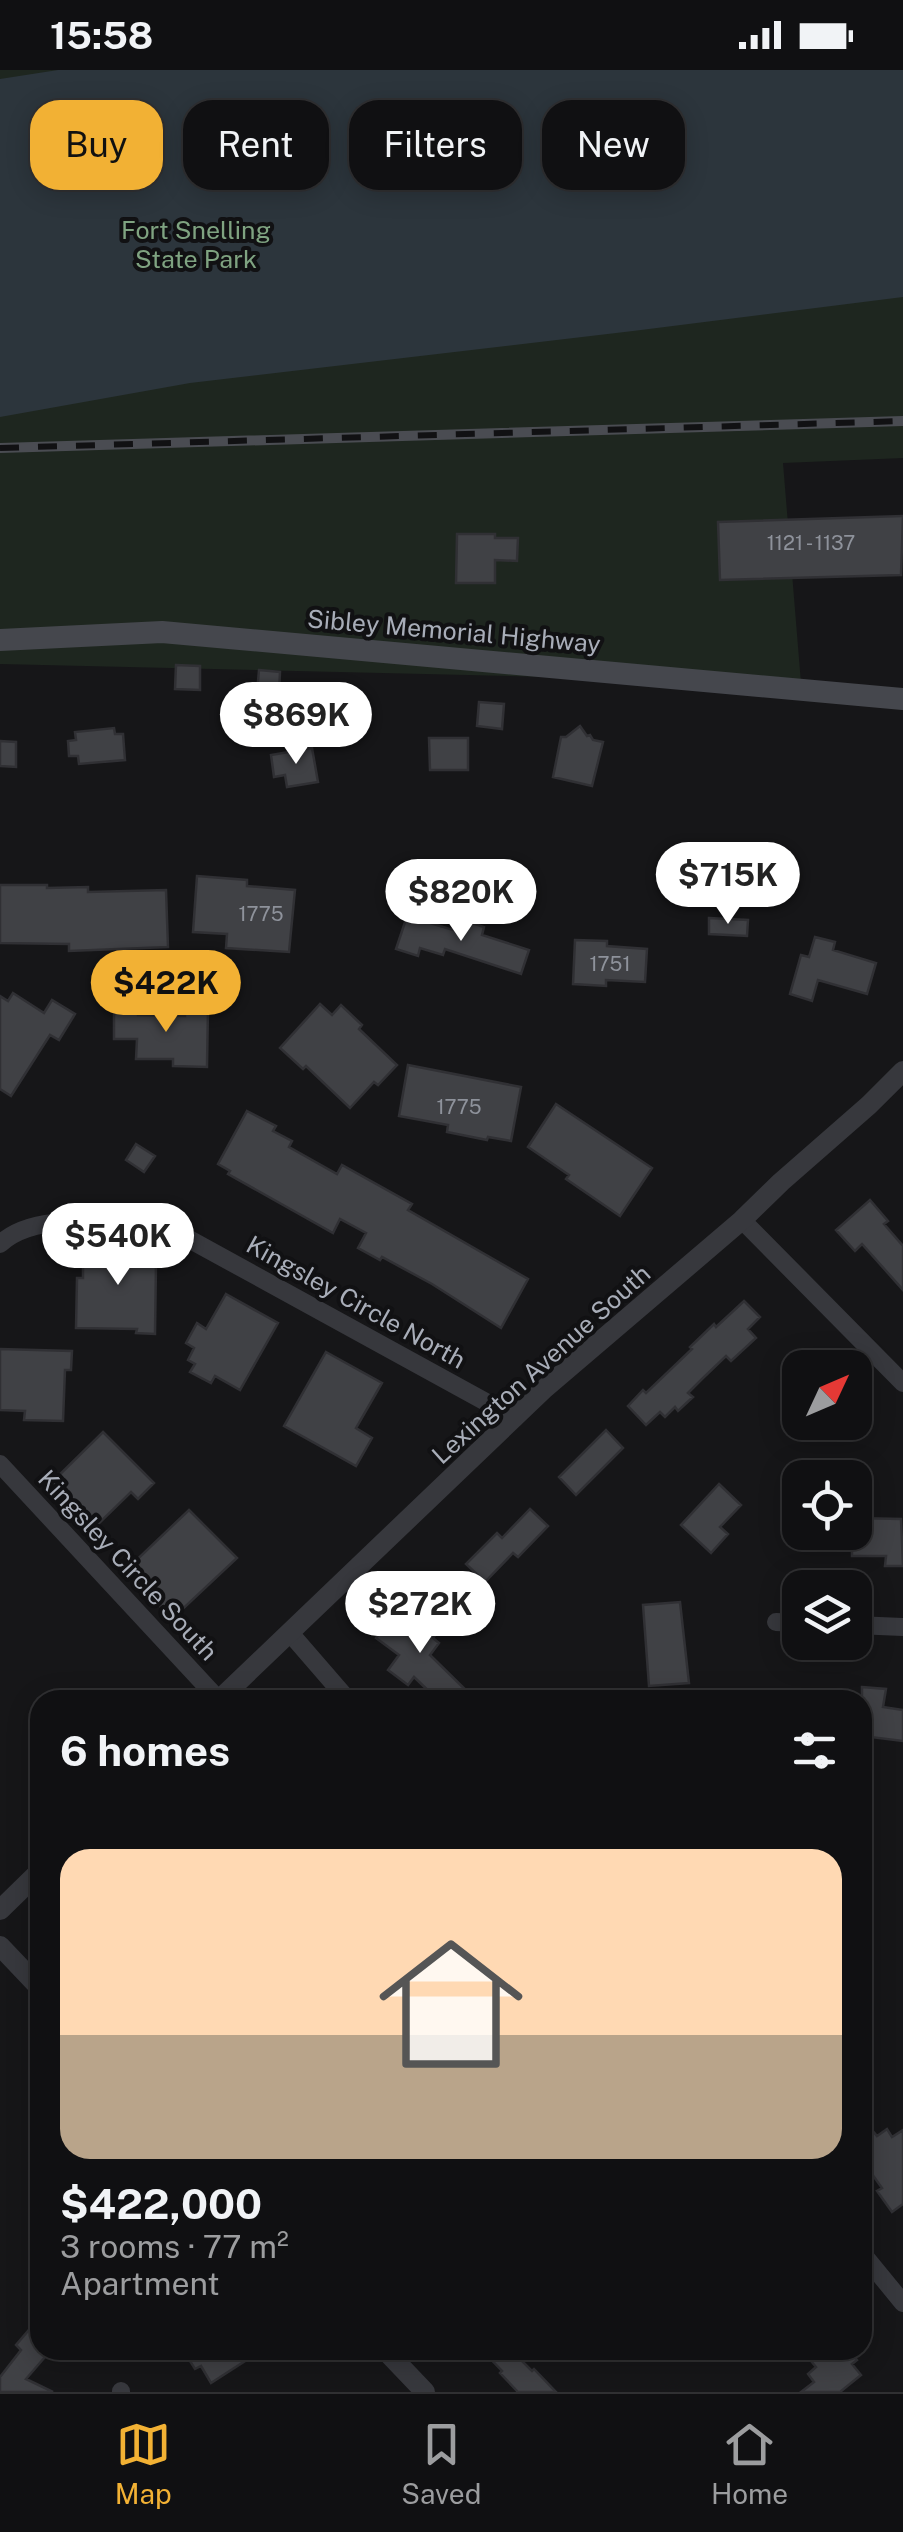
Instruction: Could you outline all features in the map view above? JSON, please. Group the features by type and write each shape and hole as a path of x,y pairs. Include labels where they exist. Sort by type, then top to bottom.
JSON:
{"main road":[{"name":"Sibley Memorial Highway","path":"0,640 162,632 903,699"}],"street":[{"name":"Lexington Avenue South","path":"230,1690 542,1390 742,1220 903,1071"},
{"path":"742,1220 903,1383"},
{"name":"Kingsley Circle North","path":"0,1244 40,1223 167,1227 515,1418"},
{"name":"Kingsley Circle South","path":"0,1464 210,1690"},
{"path":"776,1622 782,1622"},
{"path":"872,1626 903,1627"},
{"path":"290,1634 339,1690"},
{"path":"0,1910 30,1881"},
{"path":"0,1946 30,1978"},
{"path":"872,2265 903,2303"},
{"path":"395,2360 425,2392"}],"green space":[{"path":"0,70 903,70 903,458 783,463 801,683 0,664"}],"shaded area":[{"name":"Fort Snelling State Park","path":"58,70 903,70 903,297 190,383 0,417 0,79"}],"building":[{"path":"903,516 901,575 720,580 718,522"},
{"path":"457,534 518,538 517,561 495,560 495,583 456,583"},
{"path":"176,665 200,666 200,690 175,689"},
{"path":"259,670 280,672 279,694 257,692"},
{"path":"479,702 504,704 502,729 477,726"},
{"path":"580,726 587,736 603,742 592,786 553,777 561,737"},
{"path":"114,728 115,734 123,734 125,760 79,764 78,756 69,756 68,741 76,740 75,732"},
{"path":"429,738 468,738 468,770 430,770"},
{"path":"0,741 16,742 16,767 0,766"},
{"path":"312,748 318,782 287,787 285,775 274,777 271,755"},
{"path":"197,876 247,880 247,886 295,890 289,952 226,948 227,934 193,932"},
{"path":"0,885 88,887 88,892 166,890 168,947 69,951 69,944 0,943"},
{"path":"407,916 463,933 466,921 484,927 482,935 529,950 521,974 445,949 443,955 420,948 418,956 396,949"},
{"path":"709,918 748,920 747,936 709,934"},
{"path":"815,937 835,942 833,950 876,963 867,994 818,980 812,1001 790,994 801,955 809,957"},
{"path":"575,940 647,949 645,982 606,980 606,986 573,984"},
{"path":"13,993 44,1013 52,1000 75,1014 59,1040 50,1035 11,1096 0,1089 0,996 8,1001"},
{"path":"320,1004 332,1015 341,1005 362,1025 359,1029 397,1065 350,1108 306,1066 303,1069 280,1048"},
{"path":"114,1007 138,1007 138,1015 185,1016 185,1007 208,1008 207,1067 173,1066 173,1059 136,1059 137,1039 114,1039"},
{"path":"408,1065 521,1087 511,1141 447,1132 448,1125 399,1116"},
{"path":"556,1104 652,1168 620,1216 528,1147"},
{"path":"247,1111 276,1126 273,1131 292,1141 289,1147 337,1174 342,1165 412,1204 408,1210 528,1279 501,1328 432,1284 358,1248 366,1233 340,1219 333,1233 228,1174 230,1171 218,1164"},
{"path":"136,1144 155,1156 144,1172 126,1160"},
{"path":"870,1200 903,1246 903,1290 862,1244 855,1251 836,1230"},
{"path":"93,1240 148,1241 148,1264 156,1264 155,1334 136,1333 137,1329 76,1328 77,1278 83,1278 83,1263 92,1263"},
{"path":"226,1294 278,1323 240,1390 215,1376 211,1383 190,1372 195,1364 188,1360 194,1348 186,1343 197,1323 206,1329"},
{"path":"744,1301 760,1317 748,1329 756,1338 731,1361 726,1356 688,1393 693,1397 678,1411 675,1407 665,1417 660,1412 646,1425 628,1406 643,1390 646,1393 714,1324 716,1327"},
{"path":"0,1349 72,1351 71,1370 65,1370 63,1421 24,1420 25,1411 0,1410"},
{"path":"326,1352 382,1383 356,1428 372,1438 356,1466 284,1426"},
{"path":"606,1430 623,1448 576,1495 559,1477"},
{"path":"103,1432 154,1483 138,1499 131,1492 91,1531 48,1486"},
{"path":"719,1484 741,1505 720,1527 728,1534 711,1553 681,1525"},
{"path":"530,1509 548,1526 518,1557 513,1553 485,1582 466,1564 497,1533 502,1538"},
{"path":"189,1510 237,1558 172,1619 126,1570"},
{"path":"872,1518 901,1519 903,1566 885,1566 886,1556 852,1556 852,1550 872,1550"},
{"path":"680,1602 689,1683 649,1686 643,1605"},
{"path":"421,1609 443,1626 433,1638 439,1643 430,1655 466,1690 428,1690 414,1677 408,1685 388,1670 399,1655 376,1638 396,1611 411,1622"},
{"path":"886,1689 883,1707 903,1710 903,1741 872,1737 872,1690 862,1690"},
{"path":"887,2129 892,2137 903,2130 903,2204 892,2212 877,2191 882,2188 872,2174 872,2130 877,2136"},
{"path":"30,2329 30,2360 42,2360 26,2379 53,2392 0,2392 0,2377 21,2350 16,2345"},
{"path":"189,2360 245,2361 211,2383 201,2366 195,2369"},
{"path":"492,2360 521,2360 556,2392 518,2392"},
{"path":"810,2360 857,2360 852,2364 861,2375 840,2392 801,2392 814,2382 808,2374 816,2367"}],"railway":[{"path":"0,448 903,421"}]}
